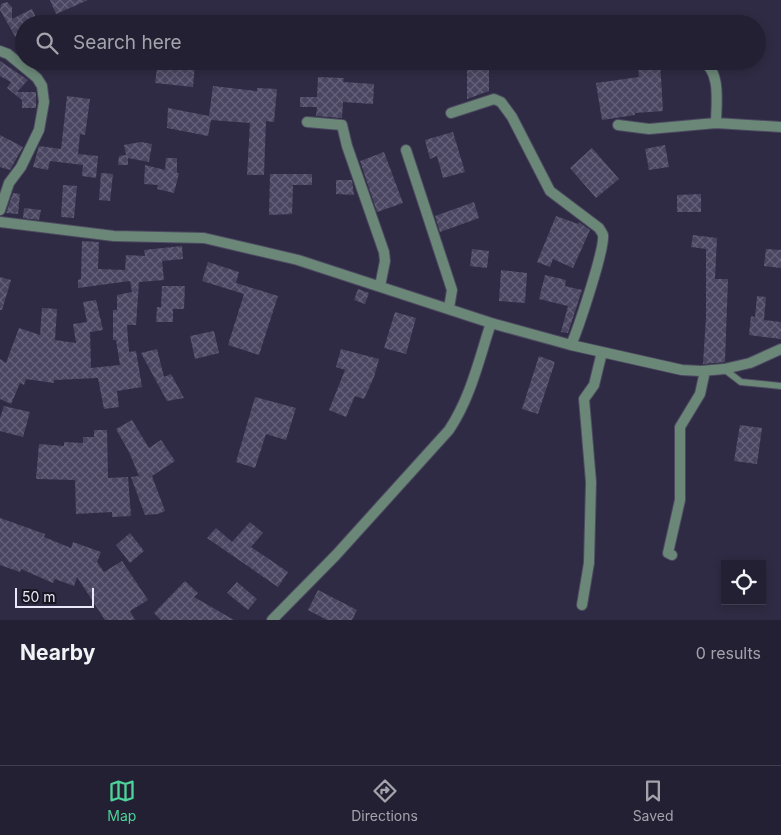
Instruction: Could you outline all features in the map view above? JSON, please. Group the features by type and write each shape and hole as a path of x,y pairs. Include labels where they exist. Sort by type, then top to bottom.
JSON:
{"street":[{"path":"0,52 8,54 15,60"},
{"path":"0,210 9,183 21,167 39,130 44,102 42,86 37,78 27,70"},
{"path":"710,70 715,77 716,123"},
{"path":"451,113 494,100 501,102 512,118 550,191 599,228 603,235 580,321 571,345"},
{"path":"307,122 342,125 347,146 384,252 385,261 380,286"},
{"path":"618,125 649,129 716,123 781,127"},
{"path":"406,150 452,290 449,308"},
{"path":"0,222 114,236 204,238 298,260 492,322 571,345 652,365 705,371 724,369 750,363 781,349"},
{"path":"272,620 336,555 449,430 462,411 470,392 492,322"},
{"path":"582,606 589,563 591,482 584,399 594,385 602,352"},
{"path":"672,555 668,553 680,500 680,427 700,394 705,371"}],"lane":[{"path":"724,369 741,382 781,386"}],"building":[{"path":"50,0 88,0 56,14"},
{"path":"7,2 12,7 12,19 15,18 15,36 0,10 1,4"},
{"path":"32,9 35,15 20,15"},
{"path":"0,61 28,80 17,92 36,92 36,108 22,108 22,100 7,88 11,82 0,76"},
{"path":"157,70 194,70 193,87 155,83"},
{"path":"467,70 489,70 489,91 467,99"},
{"path":"639,70 661,70 663,111 635,113 635,115 602,120 596,83 639,77"},
{"path":"318,77 344,78 343,82 374,84 373,104 343,102 342,118 316,116 317,107 300,107 300,97 317,97"},
{"path":"213,86 257,91 257,88 277,89 274,122 266,121 264,175 247,175 250,123 211,120 208,136 167,128 168,108 209,116"},
{"path":"67,96 90,99 85,135 80,134 78,154 98,156 96,178 82,176 83,165 50,161 48,170 33,167 39,146 61,149"},
{"path":"453,132 465,172 443,178 437,156 430,159 425,140"},
{"path":"0,135 23,147 10,170 0,167"},
{"path":"141,142 152,144 149,162 128,158 128,165 118,165 119,156 126,155 124,145"},
{"path":"665,145 669,167 649,170 645,149"},
{"path":"592,148 619,179 596,198 570,168"},
{"path":"384,152 403,203 377,212 360,161"},
{"path":"166,158 177,158 177,173 179,173 174,193 157,189 158,185 144,184 145,165 165,170"},
{"path":"101,173 113,174 110,201 99,200"},
{"path":"270,174 312,174 312,185 293,185 292,214 269,215"},
{"path":"336,180 352,180 354,195 336,194"},
{"path":"63,185 77,186 74,218 61,217"},
{"path":"13,193 20,194 18,214 6,213"},
{"path":"701,194 701,212 677,212 677,195"},
{"path":"474,202 479,218 440,232 435,216"},
{"path":"24,208 41,210 39,220 23,218"},
{"path":"556,216 578,224 579,222 590,230 573,268 553,259 550,267 537,262"},
{"path":"693,235 717,238 715,279 728,279 725,362 703,364 706,317 706,249 691,247"},
{"path":"82,241 99,242 98,269 125,270 126,255 145,256 144,250 182,246 183,259 162,261 164,280 139,282 136,325 127,325 129,352 136,351 142,387 117,391 119,407 104,409 98,378 54,380 54,383 26,379 24,385 20,383 11,404 0,399 0,359 6,363 19,328 40,335 42,308 57,309 55,340 76,343 73,324 87,322 83,302 96,300 103,330 90,332 91,368 120,365 116,340 113,340 113,310 117,310 117,295 132,292 130,281 78,288 78,280 81,279"},
{"path":"472,249 489,251 487,268 470,266"},
{"path":"766,249 781,250 781,268 764,266"},
{"path":"208,262 239,272 236,283 278,296 259,355 228,345 244,294 202,281"},
{"path":"501,270 527,273 525,303 499,301"},
{"path":"545,275 566,280 565,286 582,290 568,333 561,332 568,306 539,299"},
{"path":"0,277 11,280 2,310 0,310"},
{"path":"162,286 185,286 184,309 173,309 173,322 156,322 157,307 161,307"},
{"path":"358,289 369,293 365,304 354,300"},
{"path":"757,296 766,297 764,320 781,322 781,339 749,335 751,316 755,317"},
{"path":"395,312 416,318 406,354 384,348"},
{"path":"214,331 219,353 195,359 190,336"},
{"path":"157,349 164,377 171,374 184,398 167,401 141,353"},
{"path":"341,349 379,359 374,377 364,399 355,396 346,417 329,410 345,370 336,367"},
{"path":"539,356 555,362 538,414 522,409"},
{"path":"255,397 296,408 286,440 266,434 255,468 236,462"},
{"path":"4,406 30,412 23,437 0,431 0,418"},
{"path":"132,420 149,448 161,440 175,461 152,476 165,511 158,514 145,515 131,477 139,476 129,452 116,429"},
{"path":"740,425 762,428 757,464 734,461"},
{"path":"94,430 107,430 108,478 128,477 131,516 112,517 112,512 76,514 75,480 36,479 39,444 64,446 64,442 83,443 83,437 94,437"},
{"path":"0,518 45,534 44,537 71,548 73,542 101,552 97,562 104,572 122,561 148,600 130,611 135,620 105,620 77,577 74,586 55,579 53,583 21,569 20,572 0,565"},
{"path":"250,522 263,533 251,547 288,572 278,587 207,538 216,528 232,542"},
{"path":"130,533 144,551 130,563 116,545"},
{"path":"185,581 198,593 194,597 234,620 161,620 154,613"},
{"path":"237,582 257,599 248,610 227,593"},
{"path":"318,590 357,610 352,620 327,620 308,610"}]}
